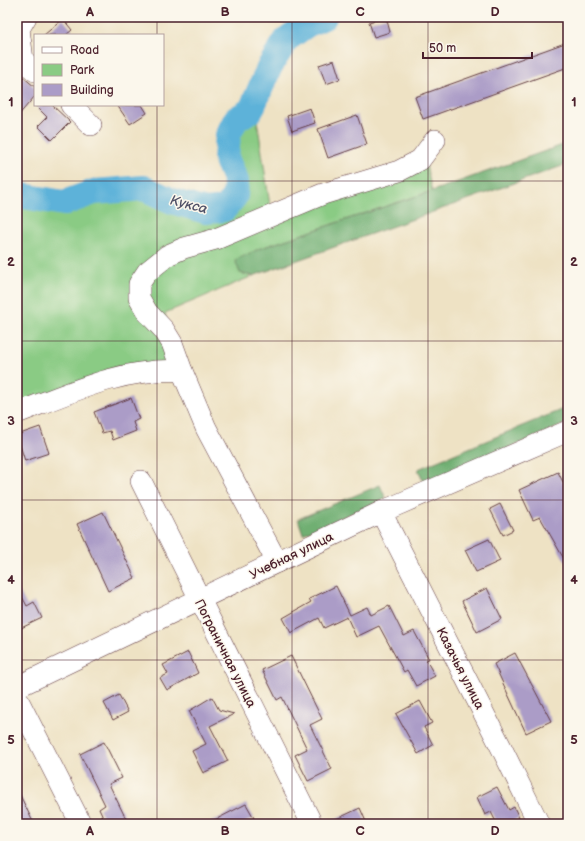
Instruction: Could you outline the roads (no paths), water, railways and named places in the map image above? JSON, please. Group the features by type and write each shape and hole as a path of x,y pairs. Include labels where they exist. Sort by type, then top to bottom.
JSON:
{"street":[{"path":"26,17 20,29 23,60 34,70"},
{"path":"72,106 91,125"},
{"path":"277,562 206,428 172,343 164,330 147,312 139,298 139,284 147,272 168,255 184,248 216,239 323,194 399,171 420,160 435,140"},
{"path":"17,413 95,383 160,369 182,371"},
{"name":"Учебная улица","path":"17,687 381,512 568,433"},
{"name":"Пограничная улица","path":"141,481 312,824"},
{"name":"Казачья улица","path":"381,512 539,824"},
{"path":"17,698 81,824"}],"waterway":[{"name":"Кукса","path":"17,195 64,203 94,192 144,188 172,201 206,211 224,209 235,196 236,181 226,158 228,135 236,119 251,110 270,66 287,39 308,24 324,17"}]}
